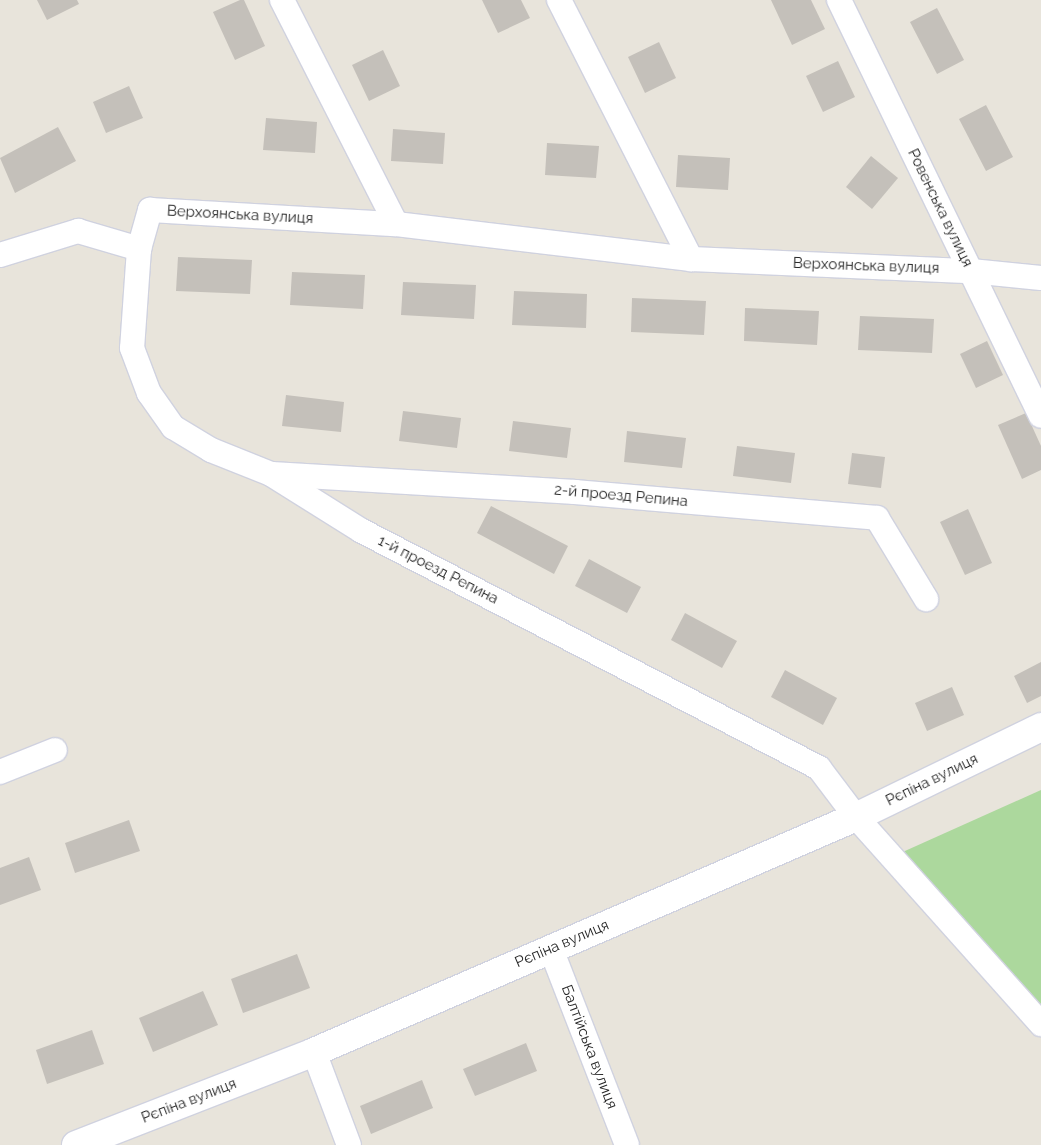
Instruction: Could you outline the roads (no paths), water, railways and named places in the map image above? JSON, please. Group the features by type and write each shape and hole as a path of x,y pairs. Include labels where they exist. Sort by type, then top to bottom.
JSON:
{"street":[{"path":"282,0 396,224"},
{"path":"559,0 691,259"},
{"name":"Ровенська вулиця","path":"839,0 1041,416"},
{"name":"Верхоянська вулиця","path":"139,249 150,210 396,224 691,259 971,271 1041,278"},
{"path":"0,255 78,231 139,249"},
{"name":"1-й проезд Репина","path":"139,249 132,348 148,393 174,427 211,450 271,474 362,531 819,768 856,817 1041,1024"},
{"name":"2-й проезд Репина","path":"271,474 575,492 877,518 926,599"},
{"name":"Рєпіна вулиця","path":"76,1145 314,1052 856,817 1041,727"},
{"path":"0,772 55,750"},
{"name":"Балтійська вулиця","path":"551,949 626,1145"},
{"path":"314,1052 348,1145"}]}
